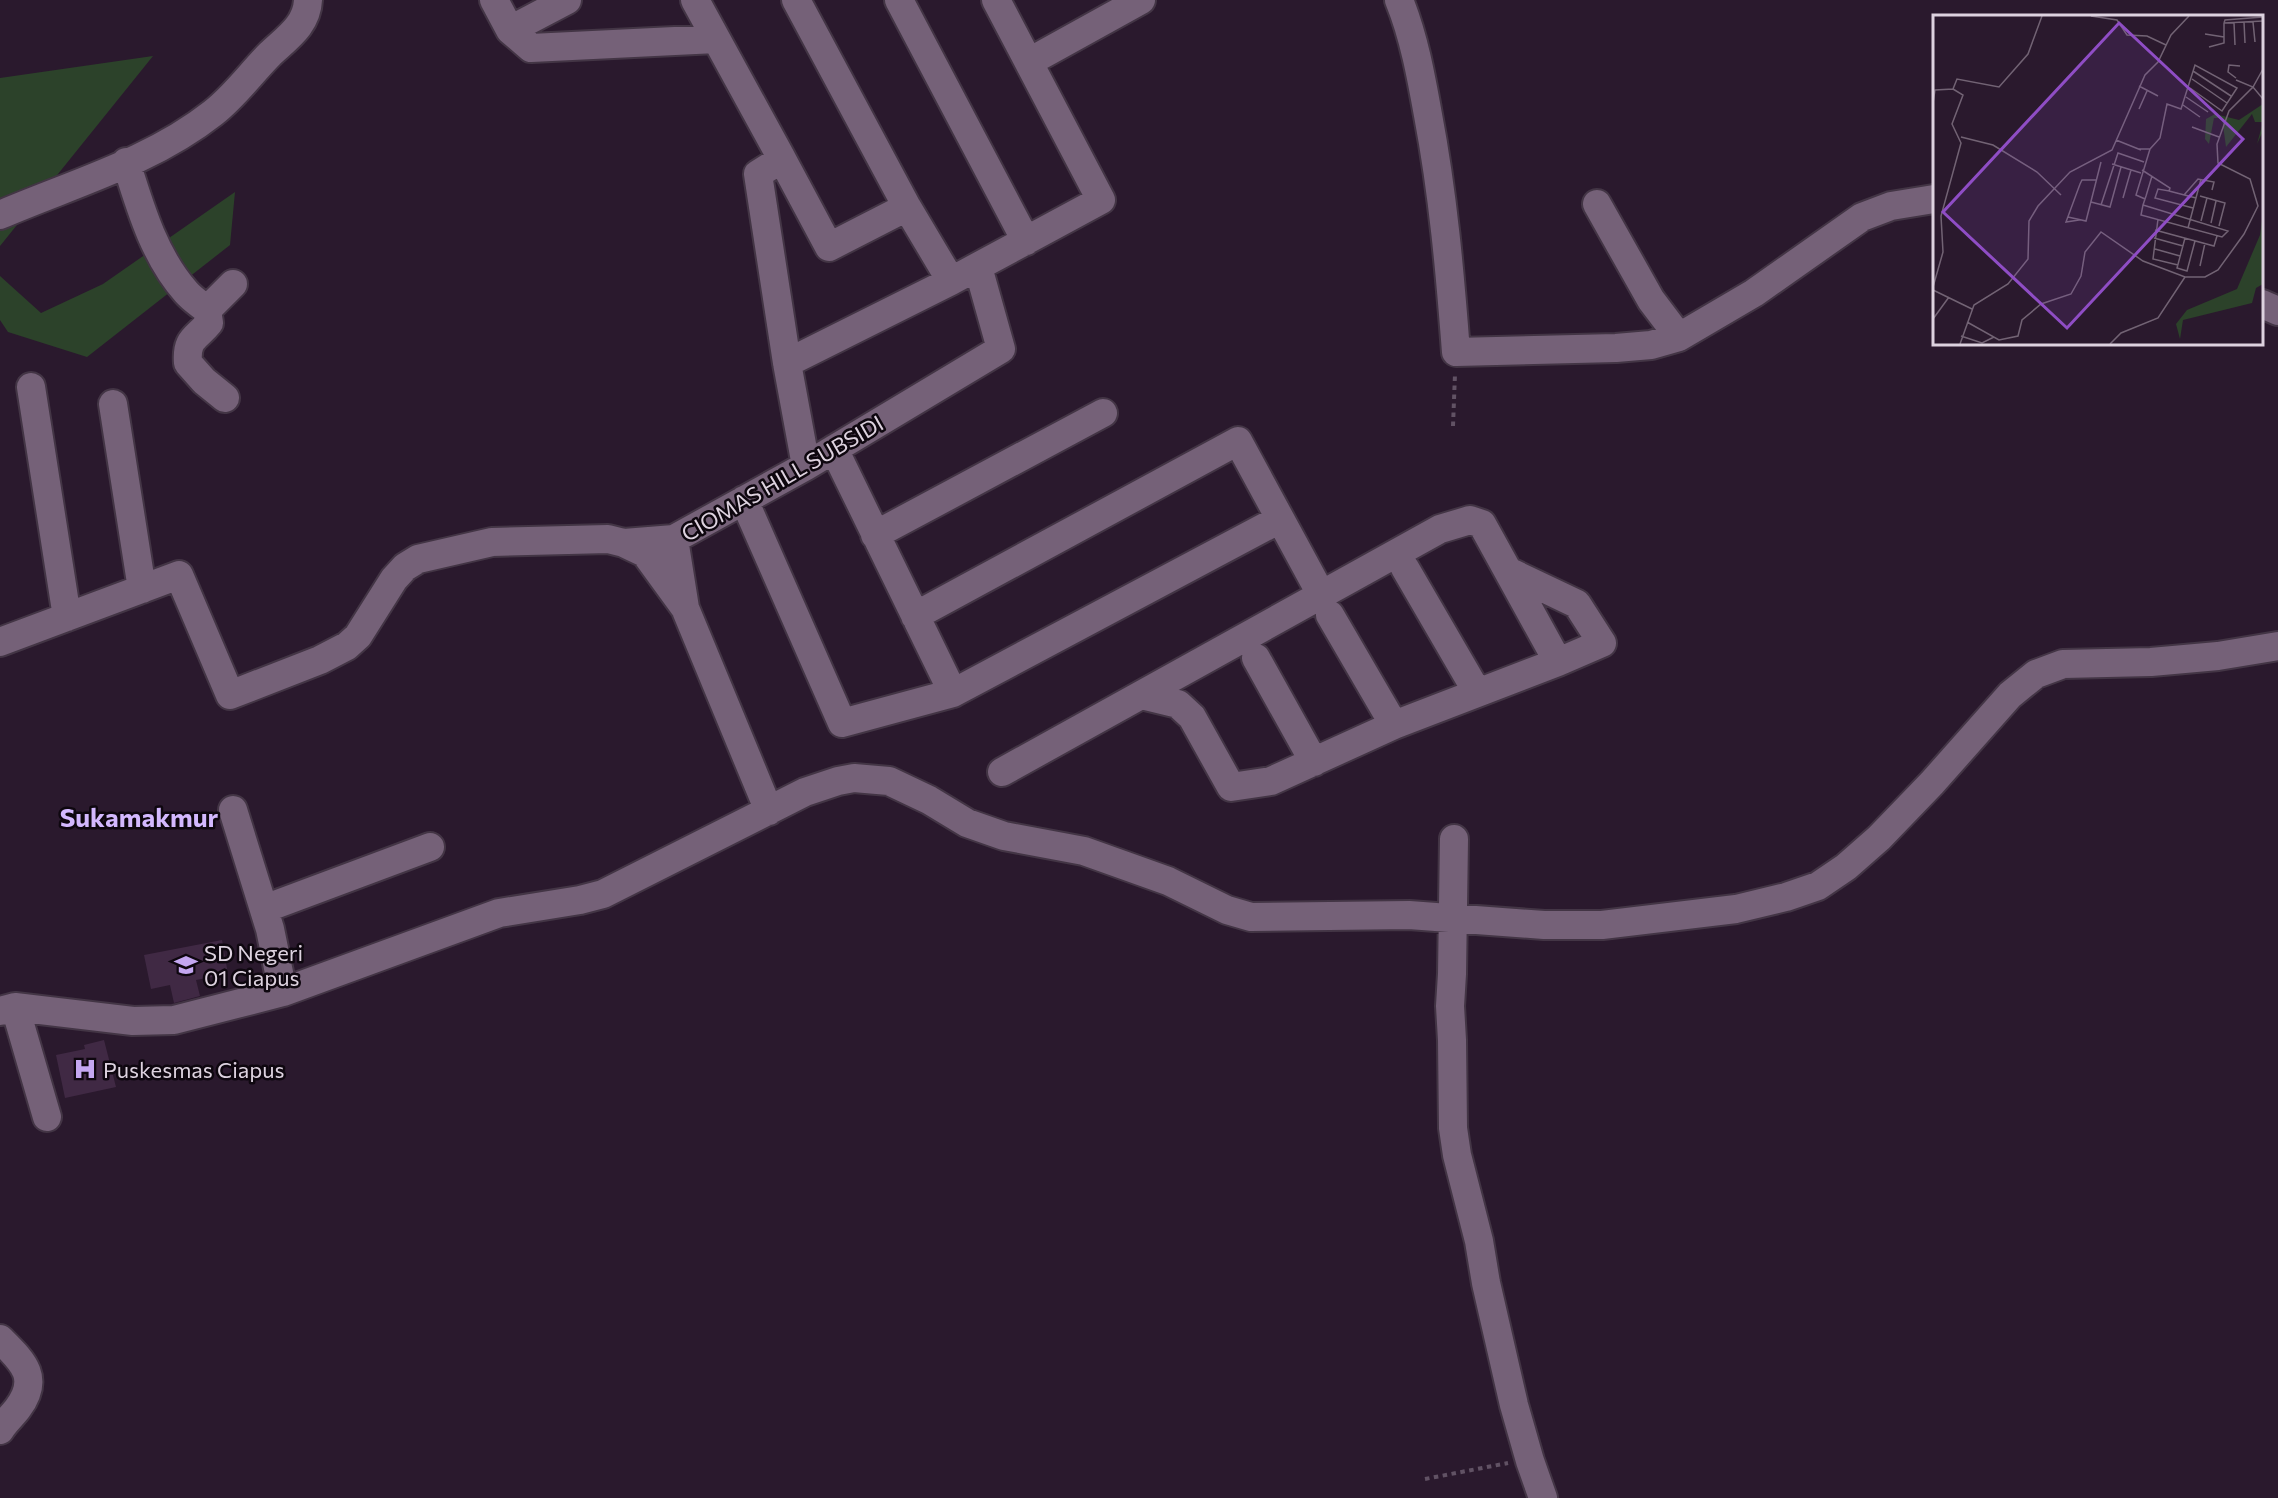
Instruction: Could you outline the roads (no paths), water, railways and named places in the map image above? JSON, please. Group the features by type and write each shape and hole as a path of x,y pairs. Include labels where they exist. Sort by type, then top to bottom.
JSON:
{"street":[{"path":"0,216 126,162 185,133 232,96 270,54 296,30 306,16 308,0"},
{"path":"494,0 510,30 531,48 716,39"},
{"path":"510,30 567,0"},
{"path":"695,0 829,247 907,207"},
{"path":"796,0 907,207 951,281"},
{"path":"899,0 1026,241"},
{"path":"787,363 978,267 1101,200 996,0"},
{"path":"1029,62 1108,9 1141,0"},
{"path":"1399,0 1418,61 1435,150 1456,352 1616,348 1651,345 1679,337 1754,293 1862,217 1891,206 1933,199"},
{"path":"782,159 758,174 787,363 806,466"},
{"path":"126,162 142,213 157,247 186,292 207,310 209,322 189,344 188,363 204,381 225,398"},
{"path":"1597,204 1651,300 1679,337"},
{"name":"CIOMAS HILL SUBSIDI","path":"769,811 685,608 674,539 806,466 1001,349 978,267"},
{"path":"207,310 233,284"},
{"path":"2263,304 2278,311"},
{"path":"31,387 67,617"},
{"path":"113,404 142,589"},
{"path":"875,535 1103,413"},
{"path":"915,616 1238,441 1326,605 1394,725"},
{"path":"834,449 953,693"},
{"path":"744,500 842,723 953,693 1280,519"},
{"path":"1002,772 1141,695 1326,605 1440,529 1470,519 1482,524 1558,662"},
{"path":"0,642 179,575 230,695 320,660 347,646 358,636 393,579 418,559 492,542 608,539 624,543 645,553 685,608"},
{"path":"624,543 674,539"},
{"path":"1405,568 1477,692"},
{"path":"1141,695 1178,704 1192,717 1230,787 1271,781 1394,725 1602,643 1577,604 1508,572"},
{"path":"47,1117 7,1009 133,1021 165,1020 221,1009 283,992 500,913 603,894 805,792 838,781 854,778 888,781 908,788 967,823 1004,836 1084,851 1168,881 1227,910 1251,917 1409,915 1544,925 1602,925 1736,909 1786,897 1818,885 1846,867 1879,838 1932,783 2010,695 2036,674 2063,664 2151,662 2218,656 2278,646"},
{"path":"1256,657 1314,762"},
{"path":"233,810 264,909 283,992"},
{"path":"1454,839 1449,1006 1452,1040 1453,1128 1457,1155 1477,1232 1486,1283 1514,1406 1543,1498"},
{"path":"264,909 430,847"},
{"path":"0,1339 21,1360 28,1374 29,1390 19,1407 0,1430"}],"place":[{"name":"SD Negeri 01 Ciapus","path":"186,965"},
{"name":"Puskesmas Ciapus","path":"85,1069"}],"district":[{"name":"Sukamakmur","path":"139,816"}]}
